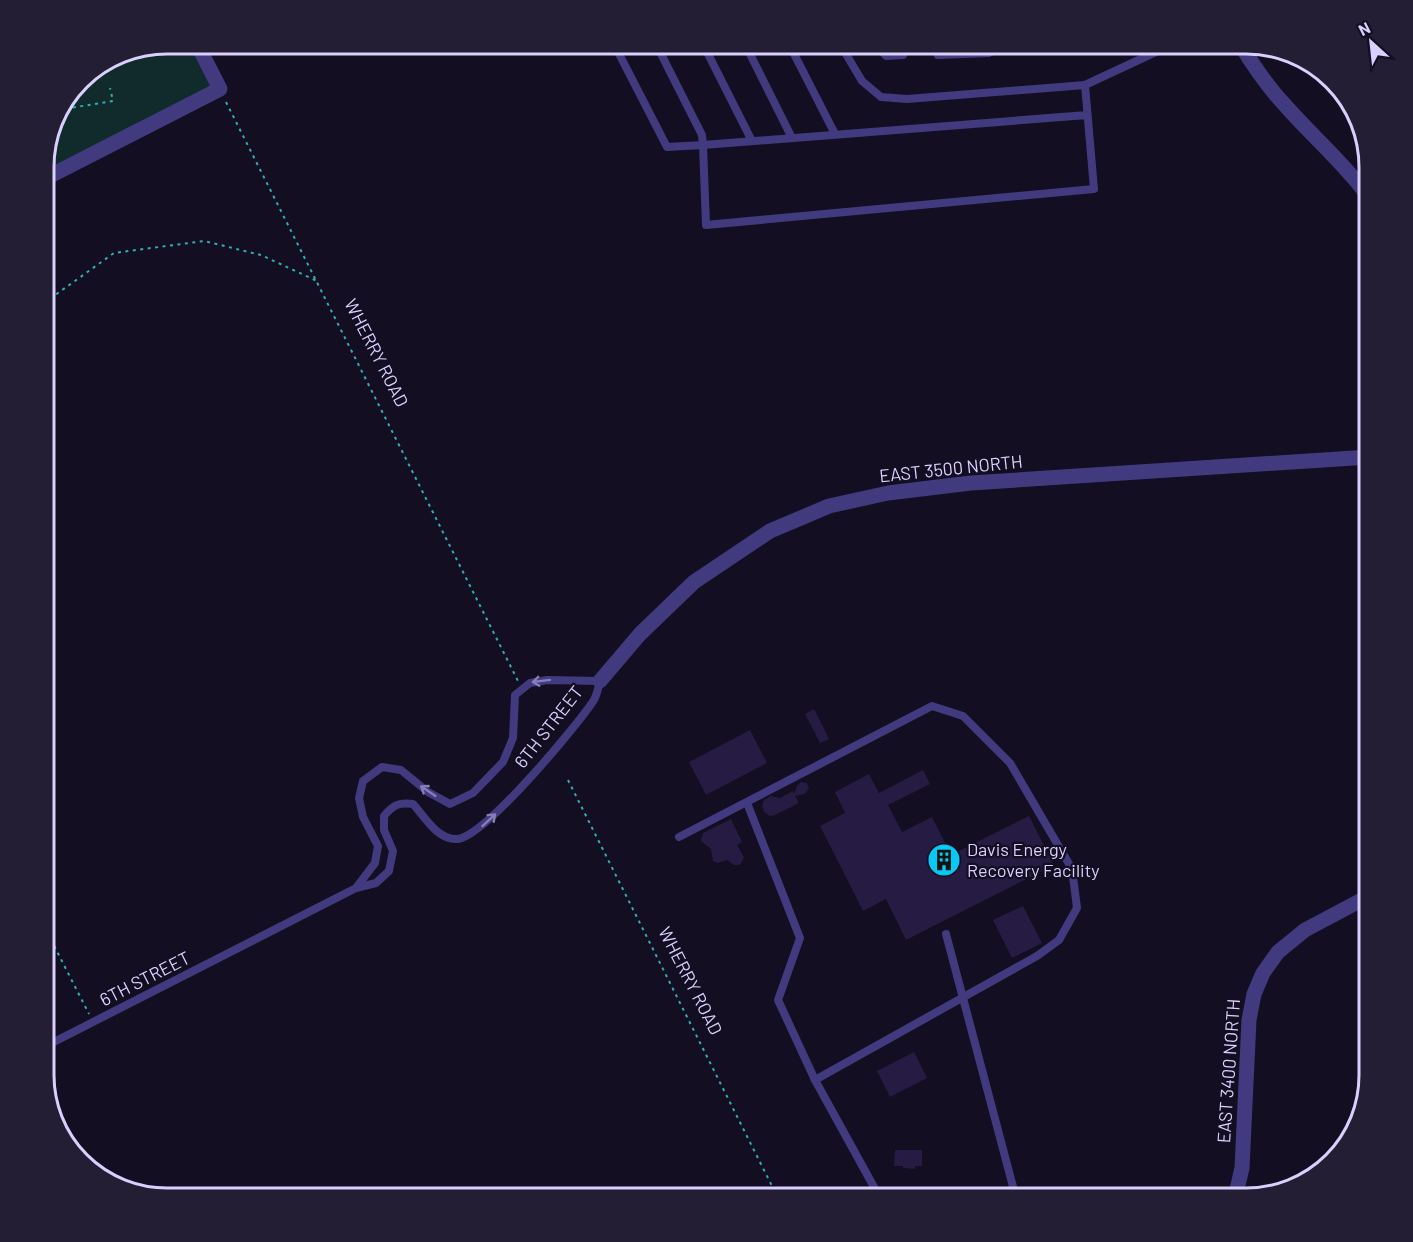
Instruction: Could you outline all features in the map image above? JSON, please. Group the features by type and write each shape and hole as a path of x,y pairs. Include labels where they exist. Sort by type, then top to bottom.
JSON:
{"street":[{"path":"54,174 220,88 202,54"},
{"path":"1246,54 1282,103 1359,183"},
{"name":"EAST 3500 NORTH","path":"600,681 640,634 694,582 770,531 829,506 888,493 971,483 1359,458"},
{"name":"EAST 3400 NORTH","path":"1237,1188 1242,1168 1249,1020 1254,994 1263,973 1278,952 1305,930 1359,901"}],"lane":[{"path":"619,54 667,147 1087,115"},
{"path":"661,54 702,135 706,225 1094,189 1086,85"},
{"path":"708,54 752,141"},
{"path":"750,54 792,138"},
{"path":"794,54 836,134"},
{"path":"846,54 862,81 881,97 907,99 1086,85 1152,54"},
{"path":"884,54 886,56 903,55"},
{"path":"938,55 964,54"},
{"name":"6TH STREET","path":"54,1042 356,888 376,883 389,871 393,851 384,830 384,816 391,807 400,802 413,804 442,836 459,839 480,828 502,809 594,701 600,681 547,680 530,683 515,695 513,738 503,762 473,793 450,804 428,792 401,770 382,767 363,781 359,798 363,817 378,846 375,863 356,888"},
{"path":"679,837 932,706 963,716 1010,763 1072,869 1077,908 1059,940 1037,956 815,1080"},
{"path":"747,803 800,938 777,1000 815,1080 874,1188"},
{"path":"946,934 1013,1188"}],"path":[{"path":"71,108 113,101 110,88"},
{"name":"WHERRY ROAD","path":"220,88 518,681"},
{"path":"54,296 114,253 204,241 261,255 318,281"},
{"name":"WHERRY ROAD","path":"568,780 773,1188"},
{"path":"54,946 93,1022"}],"green space":[{"path":"193,54 211,88 54,167 60,131 73,104 98,77 117,66 145,56"}],"building":[{"path":"814,709 829,739 820,743 805,714"},
{"path":"750,730 767,763 706,795 689,762"},
{"name":"Davis Energy Recovery Facility","path":"923,770 930,784 888,805 902,832 932,817 951,855 1029,816 1054,865 906,940 886,899 863,911 820,826 845,813 835,792 869,774 879,793"},
{"path":"801,782 807,783 809,788 805,794 795,796 799,803 775,815 770,816 764,812 762,806 764,800 771,796 780,798 793,791 794,794"},
{"path":"731,819 742,842 737,845 744,857 739,865 734,865 727,860 718,863 713,861 711,849 701,841 703,833"},
{"path":"1023,906 1042,943 1012,958 993,920"},
{"path":"914,1052 927,1078 890,1097 877,1071"},
{"path":"895,1150 922,1150 922,1166 915,1166 915,1169 894,1166"}],"place":[{"name":"Davis Energy Recovery Facility","path":"944,860"}]}
